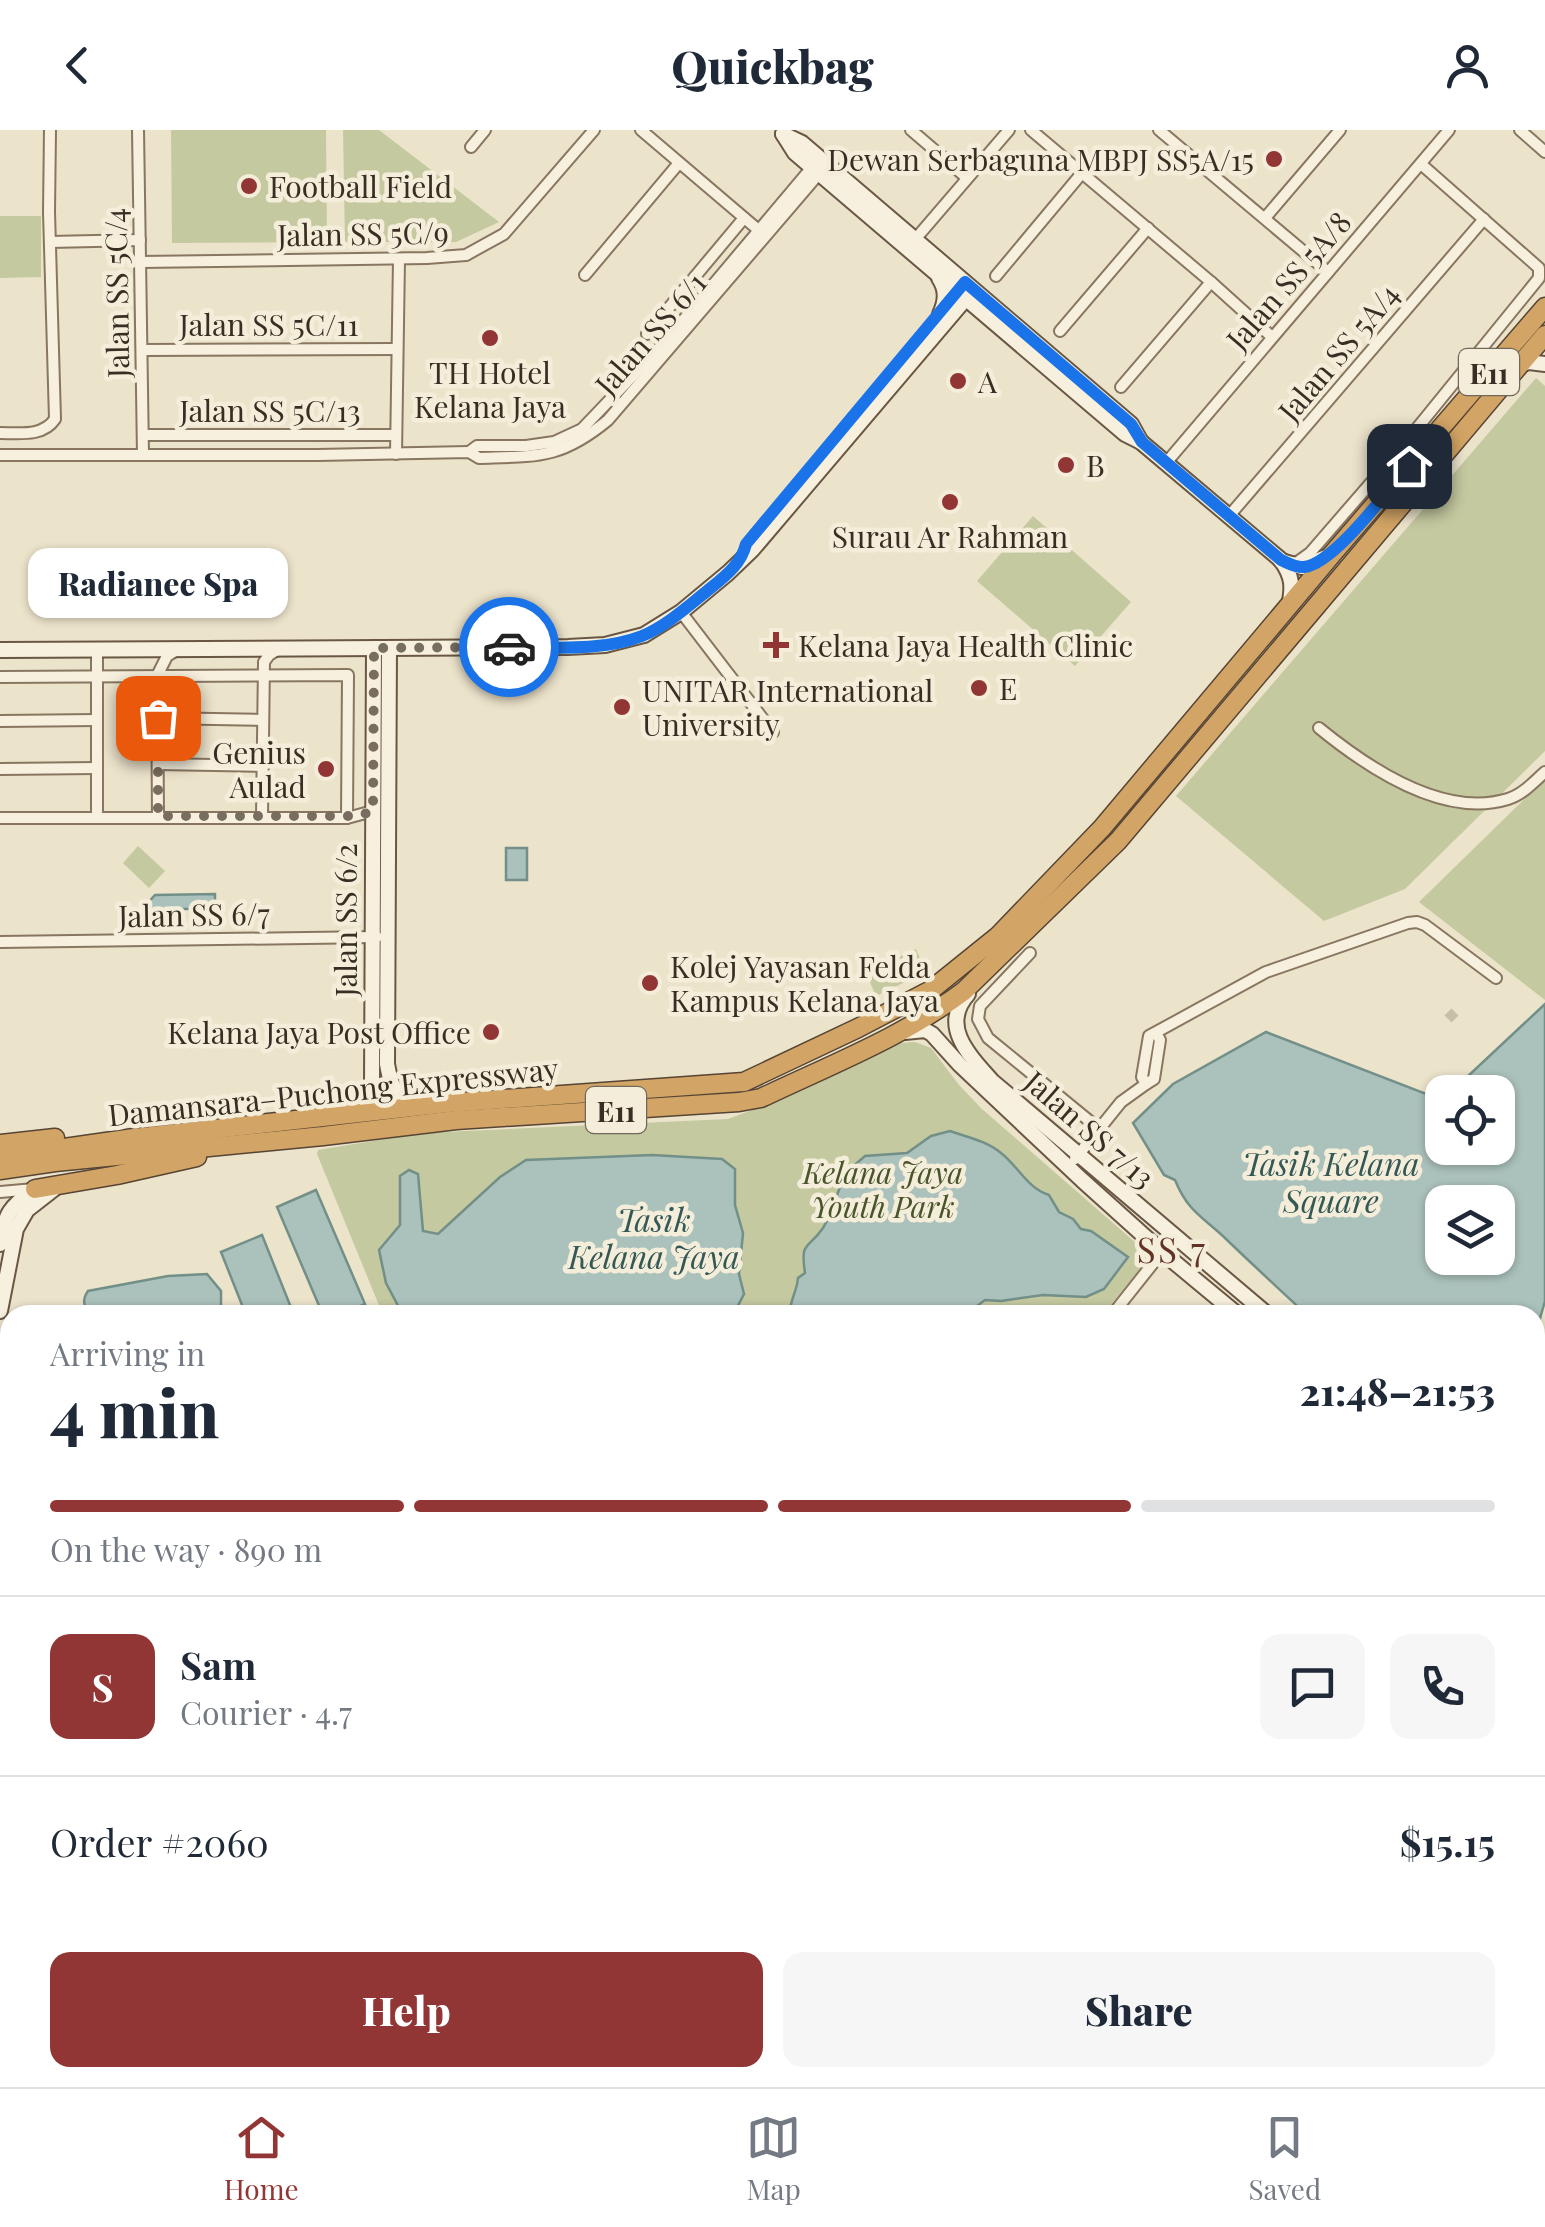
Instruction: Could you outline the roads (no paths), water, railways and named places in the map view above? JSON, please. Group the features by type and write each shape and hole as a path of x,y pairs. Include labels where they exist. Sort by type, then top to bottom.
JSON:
{"highway":[{"name":"Damansara–Puchong Expressway","path":"0,1157 448,1103 744,1082 931,990 998,936 1102,828 1545,308"},
{"name":"Damansara–Puchong Expressway","path":"0,1170 456,1120 739,1102 761,1098 898,1033 943,1006 999,959 1118,842 1544,336"},
{"path":"0,1144 335,1108 439,1100 448,1103"},
{"path":"35,1189 161,1166 260,1142"},
{"path":"0,1180 194,1148"}],"street":[{"path":"0,433 40,432 55,419 50,130"},
{"name":"Jalan SS 5C/4","path":"138,130 144,454"},
{"path":"471,146 485,130"},
{"name":"Jalan SS 5C/9","path":"140,262 466,255 504,234 594,130"},
{"path":"641,130 762,233"},
{"path":"911,130 967,178"},
{"path":"911,244 1009,130"},
{"path":"1030,130 1272,337"},
{"path":"1159,130 1328,272"},
{"path":"1264,218 1340,130"},
{"name":"Jalan SS 5A/8","path":"1166,463 1449,130"},
{"path":"1520,130 1544,148"},
{"path":"783,132 802,143 820,166 966,291 1131,424 1142,442"},
{"path":"585,275 680,163"},
{"path":"1281,560 1296,563 1310,553 1506,321 1540,273 1539,268 1420,164"},
{"name":"Jalan SS 6/1","path":"0,455 396,454 469,452 477,446 554,442 582,429 664,343 820,166"},
{"path":"996,276 1082,173"},
{"path":"647,334 744,218"},
{"name":"Jalan SS 5A/4","path":"1229,516 1484,219"},
{"path":"1060,331 1148,228"},
{"path":"50,242 140,240"},
{"path":"911,244 944,285 944,317"},
{"path":"396,454 398,259"},
{"path":"935,272 966,291 982,312 1281,560 1292,581 1288,607"},
{"path":"1121,387 1211,282"},
{"path":"0,650 606,645 644,635 681,612 743,557 746,544 966,291"},
{"path":"944,317 967,308 982,312"},
{"path":"1519,365 1545,362 1544,336"},
{"name":"Jalan SS 5C/11","path":"142,350 397,348"},
{"name":"Jalan SS 5C/13","path":"143,435 396,436"},
{"path":"1281,560 1309,566 1334,552"},
{"path":"681,612 773,732"},
{"name":"Jalan SS 6/2","path":"381,648 373,811 388,1064 396,1093 423,1101"},
{"name":"Jalan SS 6/2","path":"335,1108 362,1101 372,1085 380,937 381,648"},
{"path":"158,816 157,676 167,656 178,649"},
{"path":"262,817 264,662 280,649"},
{"path":"96,650 97,817"},
{"path":"0,677 348,675 347,818"},
{"path":"158,718 264,720"},
{"path":"0,721 97,720"},
{"path":"1320,728 1348,752 1420,792 1449,802 1472,805 1510,798 1545,772"},
{"path":"158,764 263,766"},
{"path":"0,769 97,768"},
{"path":"0,818 347,818 373,811"},
{"path":"1073,1162 1121,1102 1154,1078 1160,1040 1156,1033 1266,972 1417,922 1426,924 1496,978"},
{"name":"Jalan SS 6/7","path":"0,942 380,937"},
{"path":"1030,953 980,1006 978,1019 988,1038 1098,1128"},
{"name":"Jalan SS 7/13","path":"999,959 957,1008 958,1034 972,1057 992,1082 1162,1252 1226,1305"},
{"name":"Jalan SS 7/13","path":"898,1033 925,1030 932,1034 960,1065 1073,1162 1255,1305"},
{"path":"1,1305 16,1229 27,1210 59,1185"},
{"path":"0,1192 35,1189"},
{"path":"0,1244 4,1220 15,1203 35,1189"},
{"path":"1120,1305 1162,1252"}],"water":[{"path":"506,848 527,848 527,880 506,880"},
{"path":"215,894 215,909 147,909 155,895"},
{"name":"Tasik Kelana Square","path":"1545,1004 1544,1305 1296,1305 1191,1207 1175,1180 1164,1175 1133,1123 1173,1084 1266,1032 1425,1093 1425,1165 1515,1165 1515,1075 1469,1075"},
{"name":"Tasik Kelana Jaya","path":"950,1131 995,1149 1049,1195 1059,1212 1128,1257 1104,1289 1086,1297 1043,1295 985,1300 978,1305 791,1305 798,1278 805,1273 806,1246 828,1218 840,1187 836,1181 865,1156 907,1153 931,1136"},
{"name":"Tasik Kelana Jaya","path":"652,1155 722,1159 735,1169 735,1205 743,1233 739,1274 744,1294 738,1305 398,1305 386,1283 379,1250 400,1225 400,1176 409,1170 418,1174 423,1231 438,1234 500,1177 526,1160"},
{"path":"316,1190 365,1304 319,1305 277,1207"},
{"path":"262,1235 290,1305 242,1305 221,1252"},
{"path":"207,1274 221,1291 221,1305 84,1304 88,1291 168,1276"}],"tunnel":[{"path":"1448,1019 1455,1012"}],"place":[{"name":"Dewan Serbaguna MBPJ SS5A/15","path":"1274,159"},
{"name":"Football Field","path":"249,186"},
{"name":"TH Hotel Kelana Jaya","path":"490,338"},
{"name":"A","path":"958,381"},
{"name":"B","path":"1066,465"},
{"name":"Surau Ar Rahman","path":"950,502"},
{"name":"Kelana Jaya Health Clinic","path":"776,645"},
{"name":"E","path":"979,688"},
{"name":"UNITAR International University","path":"622,707"},
{"name":"Radianee Spa","path":"158,718"},
{"name":"Genius Aulad","path":"326,769"},
{"name":"Kolej Yayasan Felda Kampus Kelana Jaya","path":"650,983"},
{"name":"Kelana Jaya Post Office","path":"491,1032"}],"district":[{"name":"SS 7","path":"1172,1248"}],"park label":[{"name":"Kelana Jaya Youth Park","path":"883,1189"}]}
